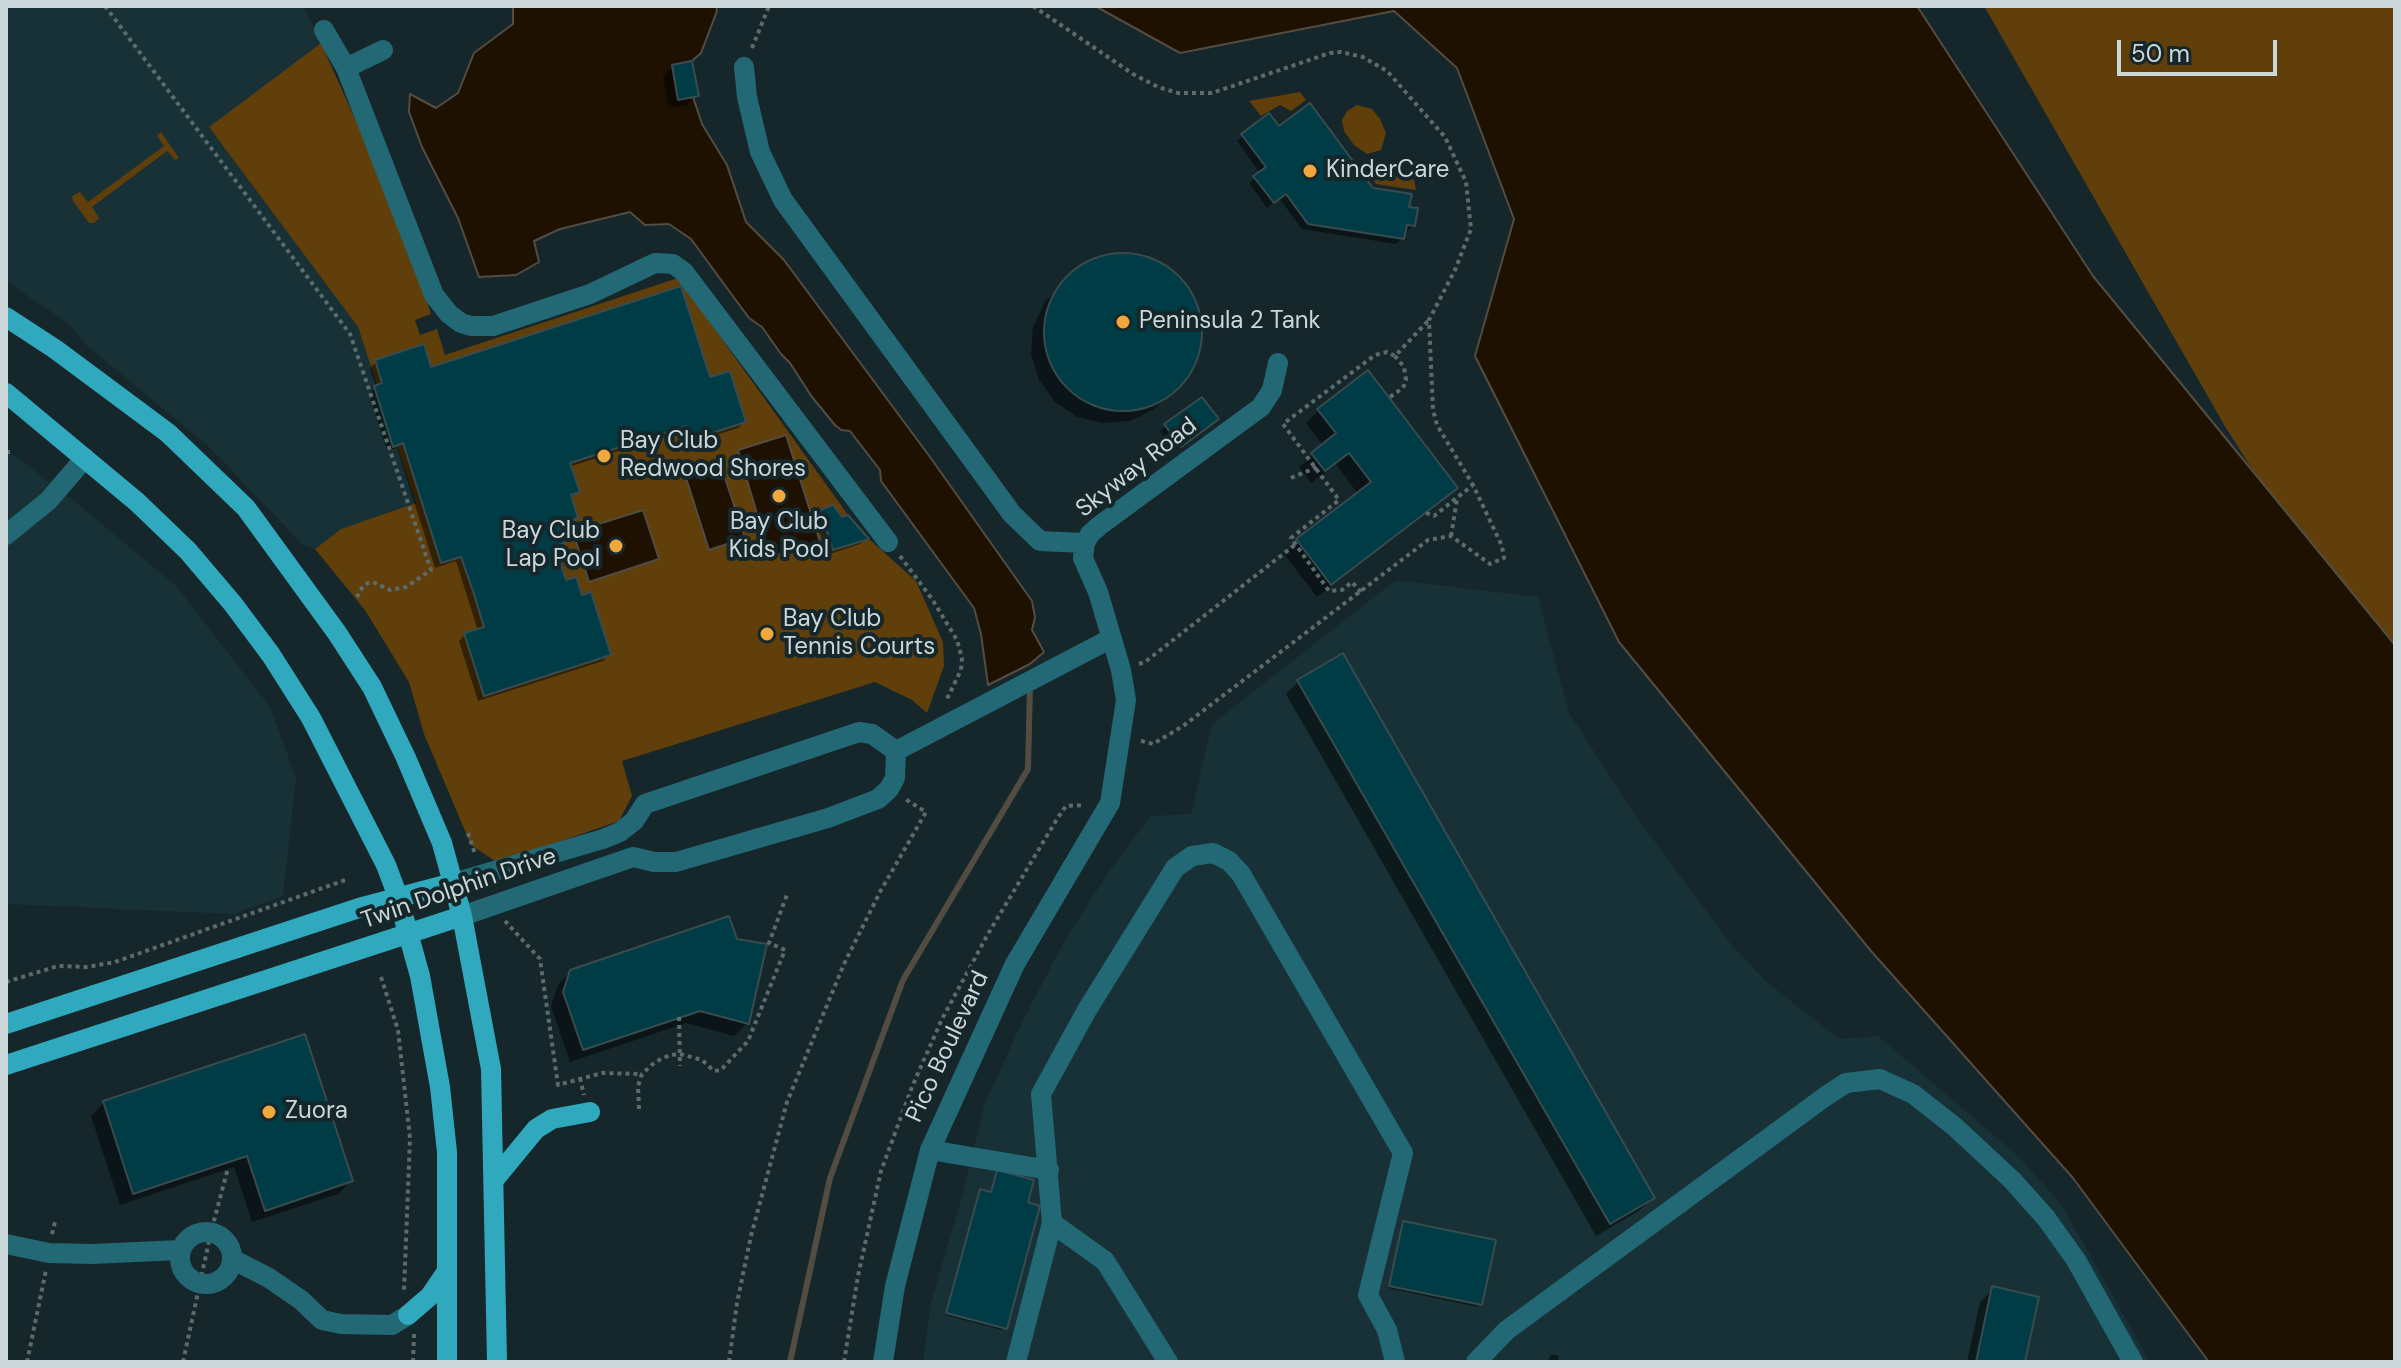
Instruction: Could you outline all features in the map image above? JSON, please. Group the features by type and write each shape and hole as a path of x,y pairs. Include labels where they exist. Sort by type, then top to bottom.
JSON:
{"main road":[{"path":"6,317 55,349 168,433 246,508 323,611 372,687 406,758 436,829 453,883 491,1069 497,1354"},
{"path":"6,393 137,502 188,551 233,604 271,655 311,718 386,865 420,976 440,1087 447,1152 447,1356"},
{"name":"Twin Dolphin Drive","path":"6,1024 398,897 453,883"},
{"name":"Twin Dolphin Drive","path":"6,1065 462,916"},
{"path":"494,1180 536,1129 552,1119 590,1112"},
{"path":"408,1316 430,1296 447,1271"}],"street":[{"path":"324,30 346,68 434,295 449,314 471,326 493,326 590,294 655,263 673,264 684,272 888,542"},
{"path":"346,68 383,50"},
{"path":"744,67 747,97 760,152 783,200 1012,514 1040,541 1085,543"},
{"name":"Skyway Road","path":"1114,775 1126,700 1121,670 1098,592 1083,558 1085,543 1099,526 1261,407 1272,390 1278,363"},
{"path":"6,535 48,501 85,458"},
{"path":"889,789 895,778 896,751 1110,639"},
{"name":"Twin Dolphin Drive","path":"453,883 603,839 620,832 634,821 645,804 859,732 872,734 896,751"},
{"name":"Pico Boulevard","path":"883,1362 895,1286 930,1150 1015,964 1110,803 1114,775"},
{"name":"Twin Dolphin Drive","path":"462,916 633,857 654,862 676,862 828,818 878,799 889,789"},
{"path":"1016,1362 1052,1223 1041,1094 1087,1010 1175,868 1192,856 1213,853 1229,861 1241,874 1403,1153 1368,1295 1387,1330 1395,1362"},
{"path":"1476,1362 1507,1330 1826,1096 1846,1083 1880,1079 1913,1094 1955,1127 2012,1180 2046,1218 2076,1260 2133,1362"},
{"path":"930,1150 1049,1170"},
{"path":"1052,1223 1105,1261 1168,1362"},
{"path":"211,1232 228,1243 232,1259 226,1274 220,1279 200,1283 187,1276 182,1268 181,1250 192,1236 211,1232"},
{"path":"6,1244 49,1253 181,1250"},
{"path":"232,1259 269,1278 301,1300 322,1320 341,1324 392,1325 408,1316"}],"path":[{"path":"105,6 350,334 431,570 406,587 390,590 373,582 368,583 357,597"},
{"path":"744,67 769,6"},
{"path":"1033,6 1133,74 1178,93 1212,93 1330,53 1363,57 1387,71 1445,137 1466,182 1471,229 1455,270 1429,320 1395,356"},
{"path":"1120,734 1153,744 1183,726 1428,540 1451,536 1490,564 1504,558 1502,546 1473,485 1437,425 1433,410 1429,320"},
{"path":"1361,592 1352,582 1342,590 1329,591 1291,538 1339,500 1317,466 1283,424 1375,355 1387,352 1404,367 1406,380 1403,388 1390,397"},
{"path":"6,452 13,452"},
{"path":"1291,478 1317,466"},
{"path":"1426,513 1434,516 1473,485"},
{"path":"1451,536 1457,499"},
{"path":"888,542 932,599 957,640 962,658 961,670 933,733"},
{"path":"1121,670 1145,662 1296,544"},
{"path":"729,1362 751,1236 787,1102 844,964 880,892 926,812 889,789"},
{"path":"844,1362 858,1276 881,1171 912,1087 942,1019 988,934 1066,806 1110,803"},
{"path":"468,833 475,854"},
{"path":"6,982 58,966 87,967 115,962 348,879"},
{"path":"639,1109 638,1086 642,1074 655,1062 680,1054 702,1060 714,1071 721,1070 748,1041 785,950 769,943 788,892"},
{"path":"505,921 540,959 558,1085 602,1073 642,1074"},
{"path":"381,977 398,1030 410,1138 406,1280 413,1362"},
{"path":"679,1017 680,1066"},
{"path":"183,1362 228,1168"},
{"path":"27,1362 47,1267"}],"shaded area":[{"path":"6,6 304,6 321,43 209,127 358,327 417,503 341,529 315,549 303,545 208,446 87,346 69,324 6,281"},
{"path":"513,6 716,6 717,11 701,53 692,61 672,65 678,99 693,97 702,124 727,165 746,222 784,260 1032,601 1035,617 1032,630 1044,652 1030,664 988,685 974,608 881,481 880,470 850,431 841,430 835,425 812,397 790,363 762,327 749,318 691,239 669,224 645,225 630,212 560,229 534,241 539,262 516,275 479,277 458,218 422,147 409,112 410,94 436,108 458,93 474,53 513,24"},
{"path":"1095,6 1917,6 2093,276 2395,645 2395,1362 2209,1362 2073,1178 1871,951 1619,642 1475,356 1514,219 1457,68 1394,11 1180,53"},
{"path":"1984,6 2395,6 2395,693 2226,428"},
{"name":"Bay Club Redwood Shores","path":"321,43 403,226 431,314 415,320 420,335 437,329 445,355 678,278 848,515 869,539 916,581 943,642 944,666 927,713 912,700 875,682 622,761 632,796 619,821 498,863 471,845 424,734 409,682 365,610 315,549 341,529 416,503 358,327 209,127"},
{"path":"1300,92 1306,100 1291,111 1280,105 1261,116 1249,101"},
{"path":"1357,105 1372,109 1380,119 1386,133 1381,150 1367,154 1354,145 1344,131 1342,120 1347,111"},
{"path":"161,132 179,158 175,160 167,151 92,207 99,218 89,223 72,196 80,192 88,202 164,146 157,136"},
{"path":"1392,162 1402,163 1405,174 1413,175 1416,190 1376,184 1368,173"},
{"name":"Bay Club Kids Pool","path":"786,435 820,542 770,557 738,450"},
{"path":"6,449 176,586 270,707 296,778 283,896 233,914 6,904"},
{"path":"721,466 745,538 709,550 686,478"},
{"name":"Bay Club Lap Pool","path":"643,510 659,559 589,582 573,532"},
{"path":"1396,580 1538,597 1569,713 1636,816 1732,946 1769,984 1839,1039 1878,1036 2018,1156 2062,1205 2150,1362 923,1362 931,1302 963,1193 984,1106 1022,1022 1065,940 1150,816 1191,814 1212,724"}],"building":[{"path":"692,61 699,96 678,100 672,65"},
{"name":"KinderCare","path":"1310,103 1373,188 1412,194 1409,207 1418,208 1415,226 1407,225 1404,239 1308,224 1286,194 1274,203 1253,176 1266,167 1241,134 1269,113 1279,126"},
{"name":"Peninsula 2 Tank","path":"1123,253 1153,259 1179,276 1196,302 1202,332 1196,362 1179,388 1153,405 1123,411 1093,405 1067,388 1050,362 1044,332 1050,302 1067,276 1093,259"},
{"name":"Bay Club Redwood Shores","path":"681,286 710,377 730,371 746,422 691,440 686,426 570,463 580,492 571,495 578,518 559,524 565,543 555,546 566,580 576,577 582,595 591,592 611,655 484,696 464,633 484,627 473,591 461,557 441,563 403,443 393,447 374,386 382,383 375,360 424,344 431,367"},
{"path":"1368,370 1458,488 1331,585 1296,539 1371,482 1349,453 1325,471 1311,453 1336,433 1317,409"},
{"path":"1202,397 1219,419 1181,447 1164,424"},
{"path":"833,505 842,517 848,515 869,539 833,550 820,510"},
{"path":"1343,653 1655,1198 1610,1224 1297,680"},
{"path":"729,916 737,939 767,944 749,1024 700,1011 583,1050 563,992 570,970"},
{"path":"305,1034 353,1181 265,1211 247,1156 133,1194 103,1101"},
{"path":"997,1170 1034,1180 1028,1202 1040,1206 1007,1329 946,1313 980,1189 991,1192"},
{"path":"1403,1221 1496,1240 1482,1305 1389,1286"},
{"path":"1992,1286 2039,1297 2025,1362 1976,1362"}],"waterway":[{"path":"790,1362 830,1178 903,980 1028,769 1030,685"}],"place":[{"name":"KinderCare","path":"1310,171"},
{"name":"Peninsula 2 Tank","path":"1123,322"},
{"name":"Bay Club Redwood Shores","path":"604,456"},
{"name":"Bay Club Kids Pool","path":"779,496"},
{"name":"Bay Club Lap Pool","path":"616,546"},
{"name":"Bay Club Tennis Courts","path":"767,634"},
{"name":"Zuora","path":"269,1112"}]}
